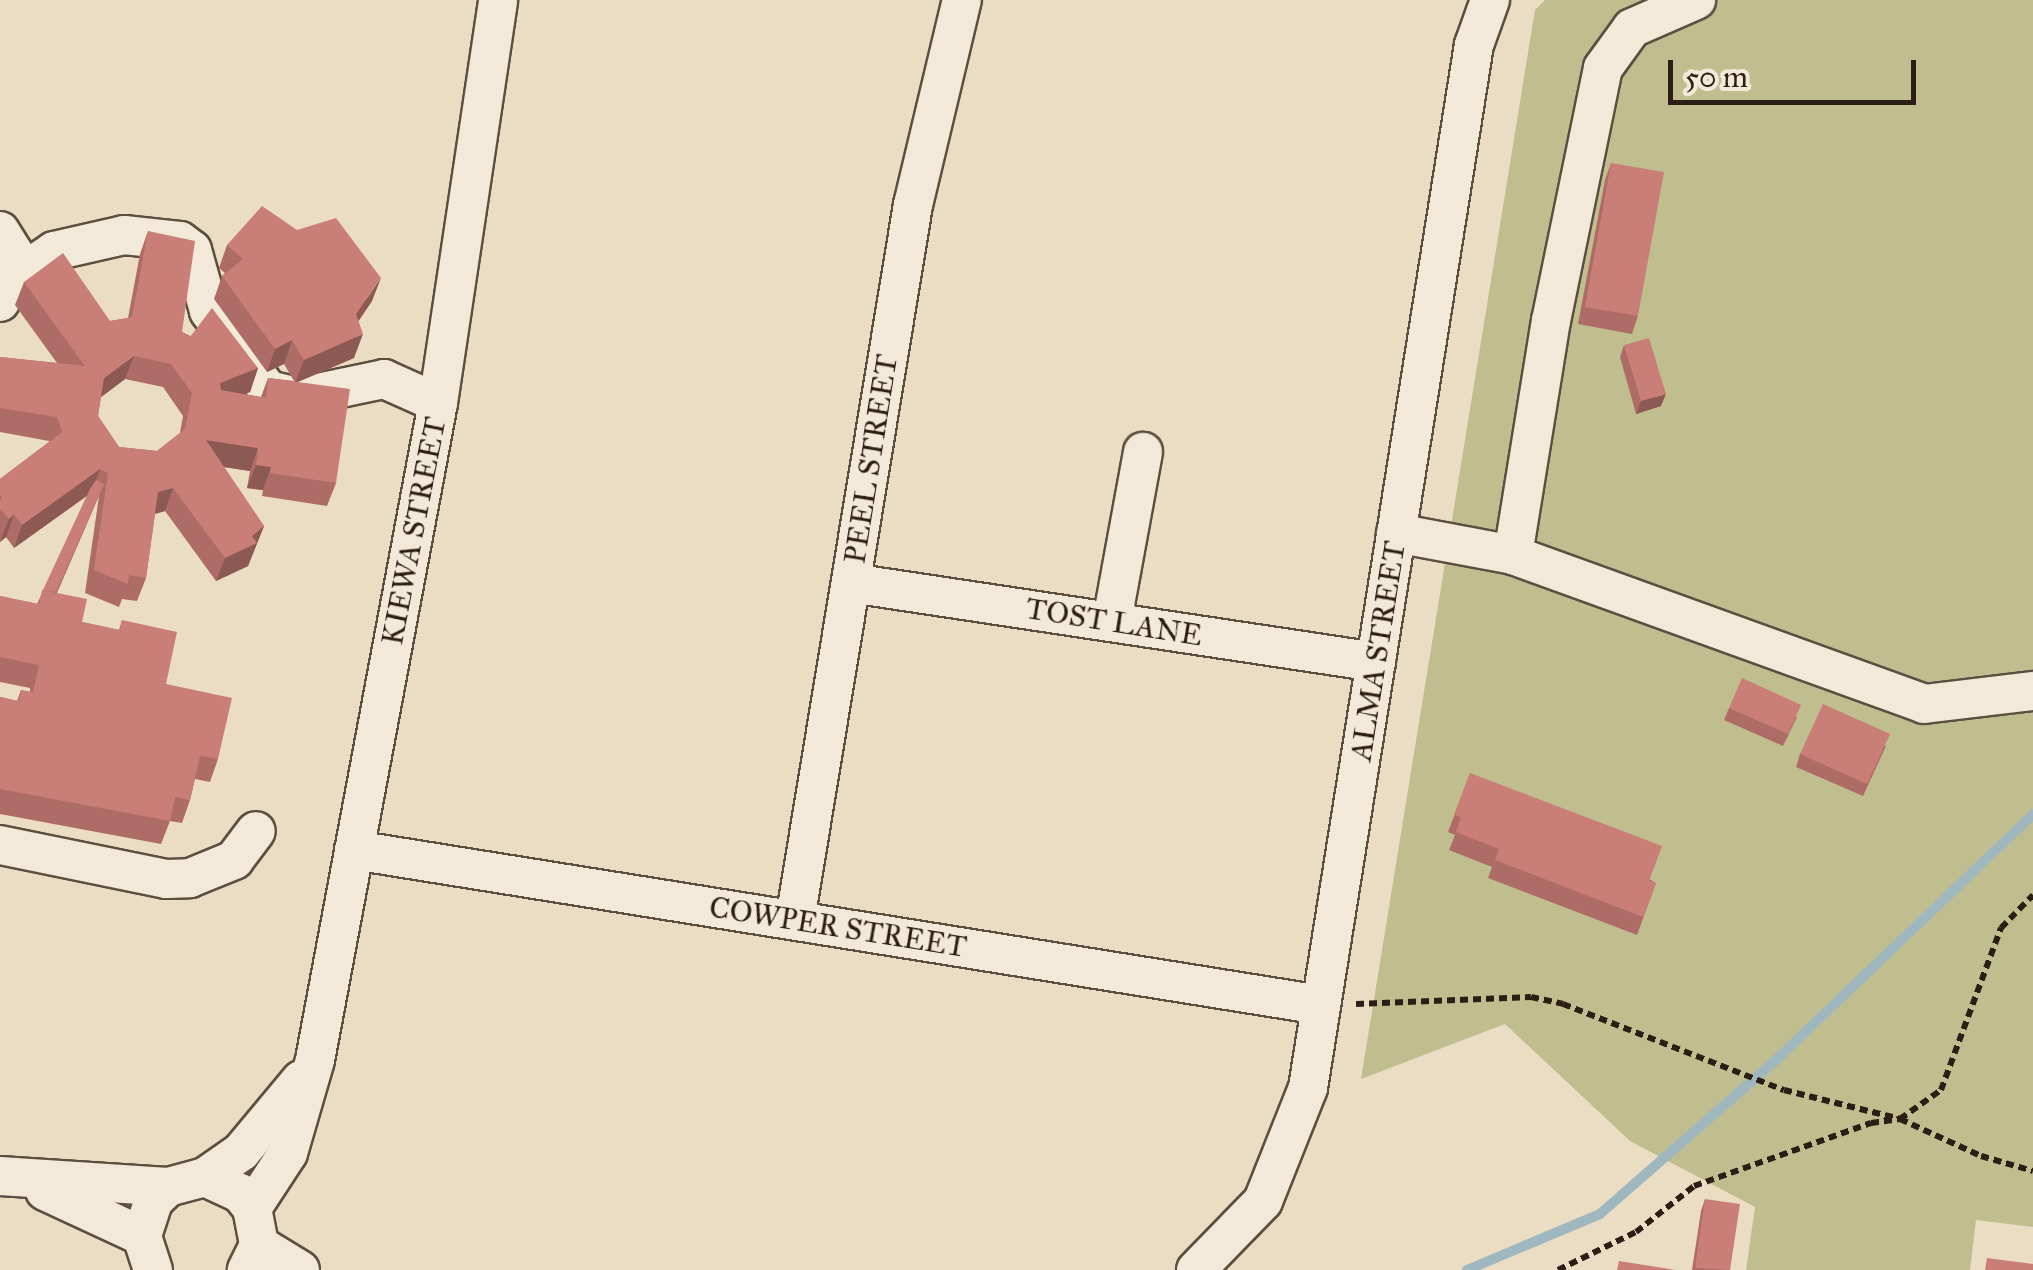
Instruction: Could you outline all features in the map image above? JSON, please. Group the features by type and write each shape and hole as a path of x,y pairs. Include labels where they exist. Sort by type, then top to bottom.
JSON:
{"street":[{"name":"KIEWA STREET","path":"252,1208 288,1153 315,1060 438,402 498,0"},
{"name":"PEEL STREET","path":"795,920 912,205 962,0"},
{"name":"ALMA STREET","path":"1196,1270 1263,1201 1289,1149 1321,1004 1474,45 1490,0"},
{"path":"1513,556 1551,321 1602,68 1632,28 1696,0"},
{"path":"0,231 25,271"},
{"path":"0,302 25,271 54,252 124,235 180,241 192,250 208,311 268,390 311,395 384,379 438,402"},
{"path":"1112,621 1143,452"},
{"path":"1396,534 1513,556 1888,696 1952,705 2033,691"},
{"name":"TOST LANE","path":"851,583 1376,662"},
{"path":"0,844 166,879 234,860 256,831"},
{"name":"COWPER STREET","path":"354,850 1321,1004"},
{"name":"KIEWA STREET","path":"206,1177 272,1120 315,1060"},
{"path":"0,1177 76,1202 148,1253 154,1200 168,1186"},
{"path":"0,1177 168,1186 206,1177 240,1193 252,1208 253,1258 300,1270"}],"path":[{"path":"1558,1270 1636,1232 1694,1186 1871,1123 1900,1119 1941,1090 2001,928 2033,895"},
{"path":"1321,1004 1421,1006 1531,998 1784,1090 1900,1119 1981,1156 2033,1171"}],"shaded area":[{"path":"1545,0 2033,0 2033,1227 1976,1220 1970,1270 1746,1270 1755,1207 1630,1141 1505,1024 1361,1079 1535,10"}],"building":[{"path":"1611,163 1664,172 1638,316 1585,307"},
{"path":"262,206 297,230 336,218 381,278 356,314 363,334 304,360 292,340 275,349 222,276 243,259 227,245"},
{"path":"148,231 195,241 182,332 190,337 212,308 258,368 220,383 221,390 266,398 268,378 350,389 336,483 270,473 271,467 256,465 258,448 206,440 264,526 252,536 257,543 225,558 173,488 158,492 146,578 129,575 128,584 94,570 108,473 100,469 22,525 14,514 9,519 0,509 0,479 62,432 57,417 0,408 0,357 85,366 24,282 63,253 110,321 132,317","holes":["134,356 171,364 192,393 185,429 157,451 119,447 98,416 104,378"]},
{"path":"1649,338 1666,394 1641,401 1624,345"},
{"path":"96,480 104,484 56,592 43,590 90,489"},
{"path":"42,590 87,599 82,622 120,630 122,620 177,632 166,684 232,698 218,759 200,756 190,800 175,797 170,821 0,789 0,697 19,701 21,690 33,692 39,665 0,657 0,596 39,604"},
{"path":"1742,678 1801,705 1788,734 1729,708"},
{"path":"1823,704 1890,734 1867,784 1800,754"},
{"path":"1470,773 1662,846 1649,881 1656,883 1643,917 1495,860 1499,849 1456,832 1461,817 1454,815"},
{"path":"1705,1199 1740,1204 1730,1270 1695,1268"},
{"path":"1987,1258 2033,1264 2033,1270 1985,1270"},
{"path":"1619,1261 1676,1270 1617,1270"}],"waterway":[{"path":"1467,1270 1600,1214 1776,1060 2033,814"}]}
